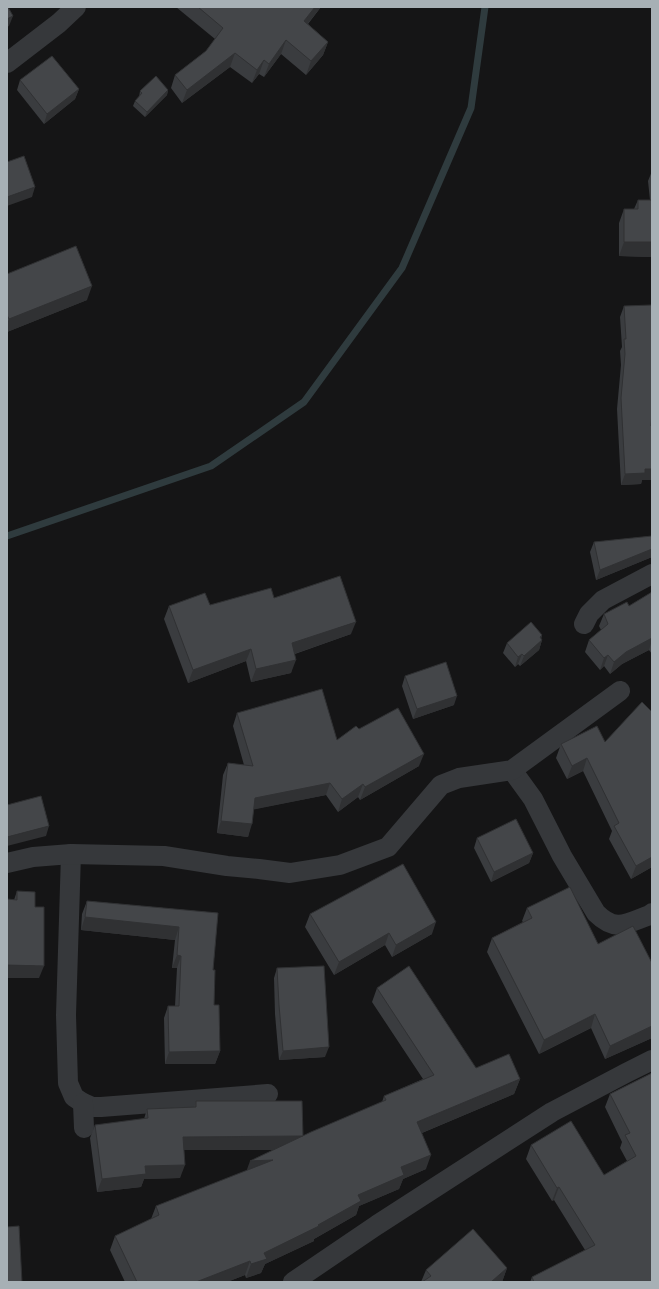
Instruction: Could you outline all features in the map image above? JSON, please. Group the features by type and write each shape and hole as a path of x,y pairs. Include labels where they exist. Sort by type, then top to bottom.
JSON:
{"street":[{"path":"7,63 59,23 76,7"},
{"path":"584,624 589,614 603,600 652,574"},
{"path":"7,863 34,857 71,854 164,856 227,866 258,868 290,873 340,865 388,847 441,785 459,778 512,770 620,691"},
{"path":"512,770 533,799 562,856 596,913 610,924 620,925 651,918"},
{"path":"71,854 66,1015 68,1083 74,1097 92,1107 101,1107 268,1094"},
{"path":"293,1282 377,1225 552,1112 652,1060"},
{"path":"83,1103 84,1128"}],"building":[{"path":"7,7 13,16 7,19"},
{"path":"198,7 315,7 304,21 328,42 311,61 286,40 269,64 264,60 257,70 235,53 187,90 175,75 206,51 223,28"},
{"path":"52,56 79,89 47,114 20,80"},
{"path":"156,76 168,90 147,112 135,101 142,93 140,91"},
{"path":"24,156 35,187 7,197 7,162"},
{"path":"638,200 652,200 652,242 624,242 624,209 638,209"},
{"path":"76,246 92,286 9,319 7,315 7,274"},
{"path":"652,305 652,469 645,469 645,473 625,474 621,398 625,354 624,339 626,339 624,306"},
{"path":"652,536 652,549 600,570 594,542"},
{"path":"340,576 356,622 292,643 296,660 256,669 251,649 193,670 169,606 205,593 210,605 271,588 274,598"},
{"path":"652,592 652,638 626,652 614,662 608,655 604,658 589,640 608,624 604,614 627,602 629,606"},
{"path":"531,622 542,635 540,637 542,640 524,656 522,654 518,657 507,643"},
{"path":"446,662 457,696 417,709 405,676"},
{"path":"322,689 337,740 356,726 359,729 398,708 424,754 365,787 363,784 342,799 330,783 255,798 252,824 221,821 228,763 253,766 237,713"},
{"path":"642,702 652,712 652,857 636,866 614,826 619,823 587,758 572,766 561,744 597,726 605,742"},
{"path":"41,796 49,826 7,837 7,805"},
{"path":"516,819 533,853 494,872 477,838"},
{"path":"403,864 436,922 396,945 389,933 339,962 310,914"},
{"path":"570,887 598,944 633,926 652,963 652,1026 610,1046 595,1014 544,1040 492,938 532,918 527,908"},
{"path":"17,891 35,892 35,907 44,907 44,966 7,965 7,899 17,900"},
{"path":"87,901 218,913 213,970 215,970 214,1005 219,1005 220,1051 169,1052 168,1006 179,1006 181,956 177,955 179,927 85,917"},
{"path":"324,966 329,1047 283,1051 277,968"},
{"path":"409,966 476,1068 509,1054 520,1079 417,1122 431,1155 401,1167 404,1175 358,1195 361,1201 318,1225 319,1226 264,1253 267,1259 251,1264 250,1261 196,1282 137,1282 115,1236 159,1215 156,1206 273,1160 250,1161 311,1132 386,1100 384,1096 434,1075 377,988"},
{"path":"652,1073 652,1282 534,1282 532,1277 595,1245 559,1187 557,1188 531,1145 571,1121 604,1175 636,1156 625,1135 630,1133 610,1094"},
{"path":"196,1101 302,1101 303,1136 183,1137 185,1165 145,1166 146,1174 102,1179 95,1125 148,1118 147,1109 196,1107"},
{"path":"19,1226 22,1282 7,1282 7,1227"},
{"path":"473,1229 507,1268 491,1282 422,1282 431,1276 426,1270"}],"waterway":[{"path":"7,536 211,466 304,402 402,268 471,108 485,7"}]}
